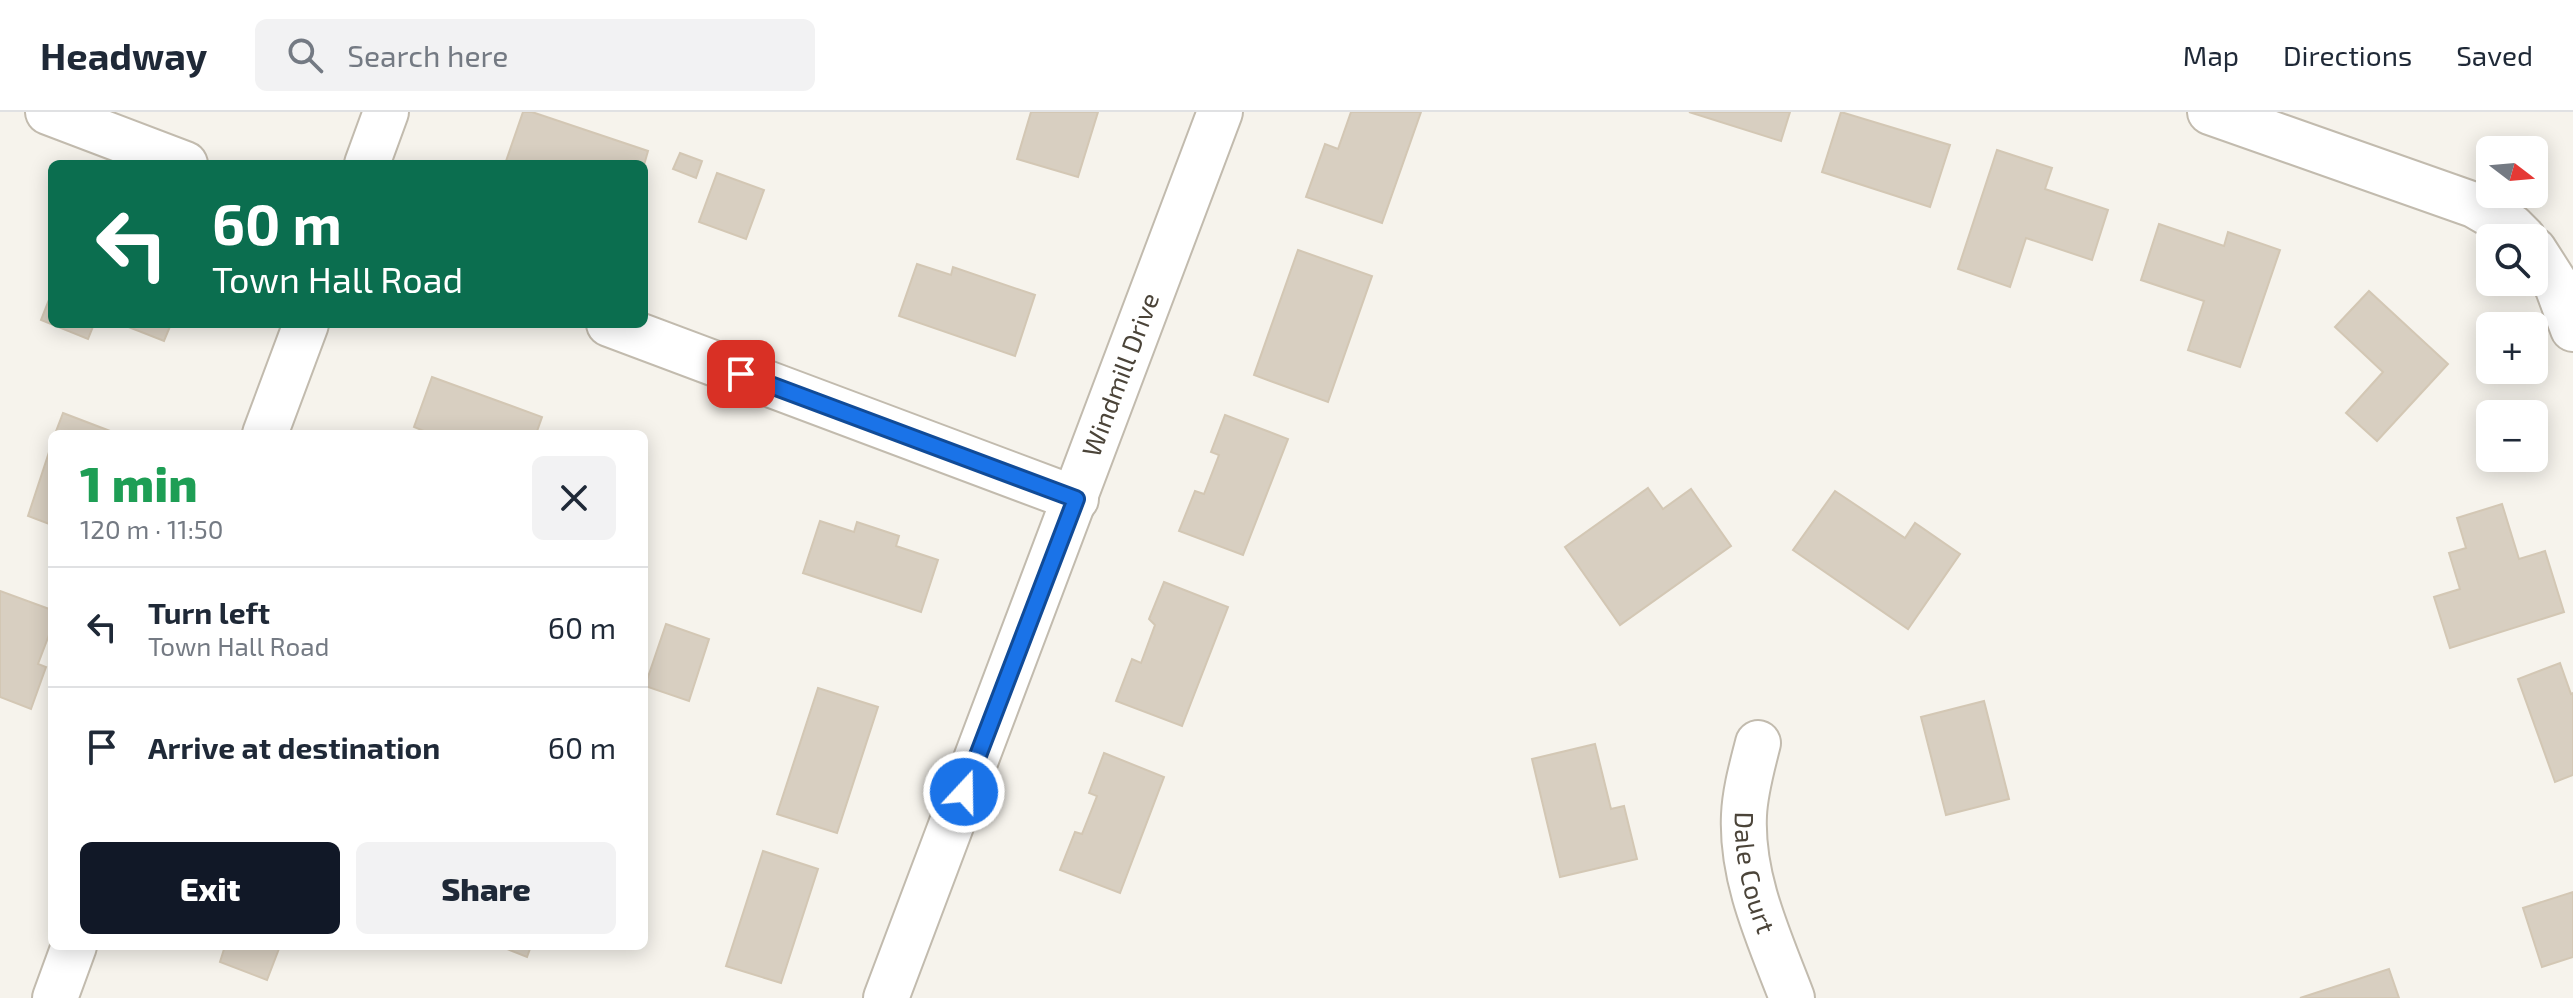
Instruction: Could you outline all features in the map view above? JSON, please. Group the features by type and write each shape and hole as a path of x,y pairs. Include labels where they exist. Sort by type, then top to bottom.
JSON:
{"street":[{"path":"48,112 174,160"},
{"path":"368,160 386,112"},
{"name":"Windmill Drive","path":"886,998 1220,112"},
{"path":"2210,112 2474,205 2507,224"},
{"path":"2548,272 2557,286 2573,329"},
{"path":"266,430 305,328"},
{"path":"620,328 1076,499"},
{"name":"Dale Court","path":"1758,743 1745,803 1745,853 1752,889 1792,998"},
{"path":"55,998 73,950"}],"building":[{"path":"523,112 532,112 648,151 645,160 506,160"},
{"path":"1031,112 1098,112 1078,177 1017,159"},
{"path":"1351,112 1421,112 1382,223 1306,197 1325,144 1338,149"},
{"path":"1689,112 1790,112 1781,141"},
{"path":"1841,112 1950,145 1930,207 1822,172"},
{"path":"1997,150 2052,168 2045,189 2108,210 2092,260 2026,238 2010,287 1958,269"},
{"path":"680,153 702,161 696,178 673,169"},
{"path":"717,173 764,190 746,239 699,222"},
{"path":"2159,224 2224,246 2228,232 2280,250 2240,367 2188,350 2204,301 2141,280"},
{"path":"1298,250 1372,276 1328,402 1254,375"},
{"path":"917,264 951,275 953,267 1035,295 1015,356 899,316"},
{"path":"2369,291 2448,364 2377,441 2346,413 2383,372 2335,327"},
{"path":"48,302 48,323 41,320"},
{"path":"61,328 92,328 88,339"},
{"path":"131,328 169,328 164,341"},
{"path":"432,377 542,417 537,430 422,430 414,427"},
{"path":"63,413 108,430 57,430"},
{"path":"1225,415 1288,439 1243,555 1179,531 1195,491 1204,494 1219,455 1211,452"},
{"path":"48,455 48,524 28,516"},
{"path":"1648,488 1663,509 1691,489 1731,546 1620,625 1565,547"},
{"path":"1835,491 1905,538 1915,523 1960,554 1908,629 1793,550"},
{"path":"2502,504 2519,559 2545,551 2564,612 2450,648 2434,597 2460,589 2449,553 2466,548 2457,518"},
{"path":"820,521 854,532 857,522 899,536 896,546 938,560 921,612 803,573"},
{"path":"1164,582 1228,607 1182,726 1116,701 1132,659 1141,663 1155,625 1149,619"},
{"path":"0,591 48,609 48,638 38,664 46,667 31,709 0,697"},
{"path":"666,624 709,639 689,701 648,687 648,677"},
{"path":"2560,663 2573,693 2573,775 2555,782 2518,679"},
{"path":"818,688 878,707 837,833 777,814"},
{"path":"1984,701 2009,799 1946,815 1921,717"},
{"path":"1595,744 1611,809 1624,806 1637,859 1560,877 1532,759"},
{"path":"1104,753 1164,777 1120,893 1060,870 1075,832 1082,834 1097,796 1089,793"},
{"path":"763,851 818,869 781,983 726,966"},
{"path":"2573,892 2573,957 2542,967 2523,908"},
{"path":"224,950 278,950 267,980 220,962"},
{"path":"510,950 530,950 527,957"},
{"path":"2389,969 2399,998 2300,998"}],"route":[{"path":"741,374 1076,499 964,792"}]}
